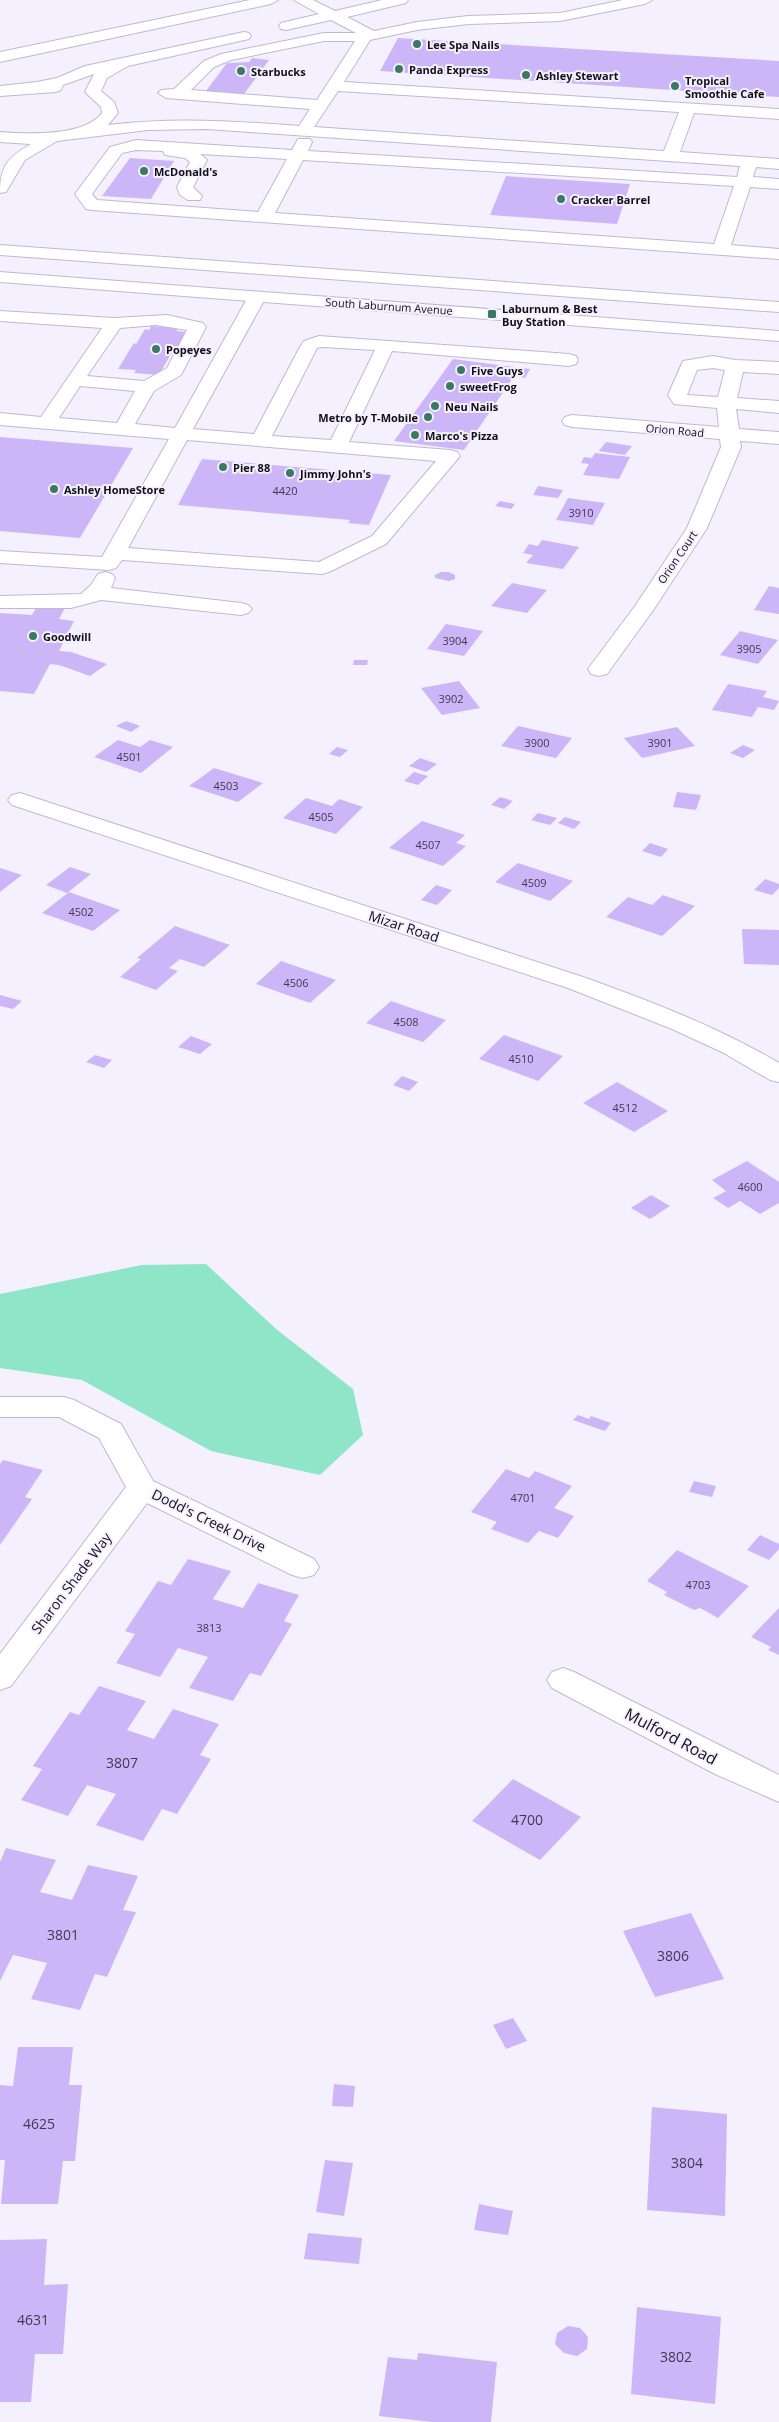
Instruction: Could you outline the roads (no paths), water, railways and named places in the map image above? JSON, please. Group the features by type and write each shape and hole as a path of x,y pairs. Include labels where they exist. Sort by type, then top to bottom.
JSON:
{"street":[{"path":"0,57 271,0"},
{"path":"264,217 297,156 306,131 367,32 301,0"},
{"path":"276,28 401,0"},
{"path":"321,105 172,94 209,64 226,57 324,37 365,37 417,26 468,20 560,17 645,0"},
{"path":"0,91 38,87 62,81 85,71 257,33"},
{"path":"76,134 93,128 104,121 110,113 103,101 93,92 101,75 124,63"},
{"path":"334,86 779,114"},
{"path":"38,87 73,89 128,110 207,124"},
{"path":"670,156 688,109"},
{"path":"0,137 54,138 148,125 207,124 768,162"},
{"path":"0,188 19,157 54,138"},
{"path":"779,184 136,145 116,150 83,194 92,205 779,254"},
{"path":"184,211 223,150"},
{"path":"87,189 102,186 123,157 128,154 140,151 166,152 189,154 199,160 185,187 186,191 194,196"},
{"path":"721,250 742,182 768,162"},
{"path":"0,250 779,307"},
{"name":"South Laburnum Avenue","path":"0,277 779,336"},
{"path":"91,596 102,586 112,558 257,296"},
{"path":"0,316 114,323 132,320 184,322 197,327 174,371 148,387 123,429"},
{"path":"46,423 114,323"},
{"path":"260,440 310,345 319,341 569,360"},
{"path":"337,446 386,345"},
{"path":"779,368 735,366 713,362 690,365 677,395 681,400 779,407"},
{"name":"Orion Court","path":"599,669 643,609 697,528 731,448 726,403 735,366"},
{"path":"75,380 148,387"},
{"path":"0,419 450,456 379,540 322,568 112,558 0,557"},
{"name":"Orion Road","path":"572,421 779,438"},
{"path":"0,602 67,602 91,596 241,609"},
{"name":"Mizar Road","path":"20,800 577,983 635,1004 746,1053 779,1074"},
{"name":"Dodd's Creek Drive","path":"0,1407 64,1407 110,1431 142,1488 303,1566"},
{"name":"Sharon Shade Way","path":"0,1678 142,1488"},
{"name":"Mulford Road","path":"563,1680 728,1765 779,1789"}],"place":[{"name":"Lee Spa Nails","path":"417,44"},
{"name":"Panda Express","path":"399,69"},
{"name":"Starbucks","path":"241,71"},
{"name":"Ashley Stewart","path":"526,75"},
{"name":"Tropical Smoothie Cafe","path":"675,86"},
{"name":"McDonald's","path":"144,171"},
{"name":"Cracker Barrel","path":"561,199"},
{"name":"Laburnum & Best Buy Station","path":"492,314"},
{"name":"Popeyes","path":"156,349"},
{"name":"Five Guys","path":"461,370"},
{"name":"sweetFrog","path":"450,386"},
{"name":"Neu Nails","path":"435,406"},
{"name":"Metro by T-Mobile","path":"428,417"},
{"name":"Marco's Pizza","path":"415,435"},
{"name":"Pier 88","path":"223,467"},
{"name":"Jimmy John's","path":"290,473"},
{"name":"Ashley HomeStore","path":"54,489"},
{"name":"Goodwill","path":"33,636"}]}
